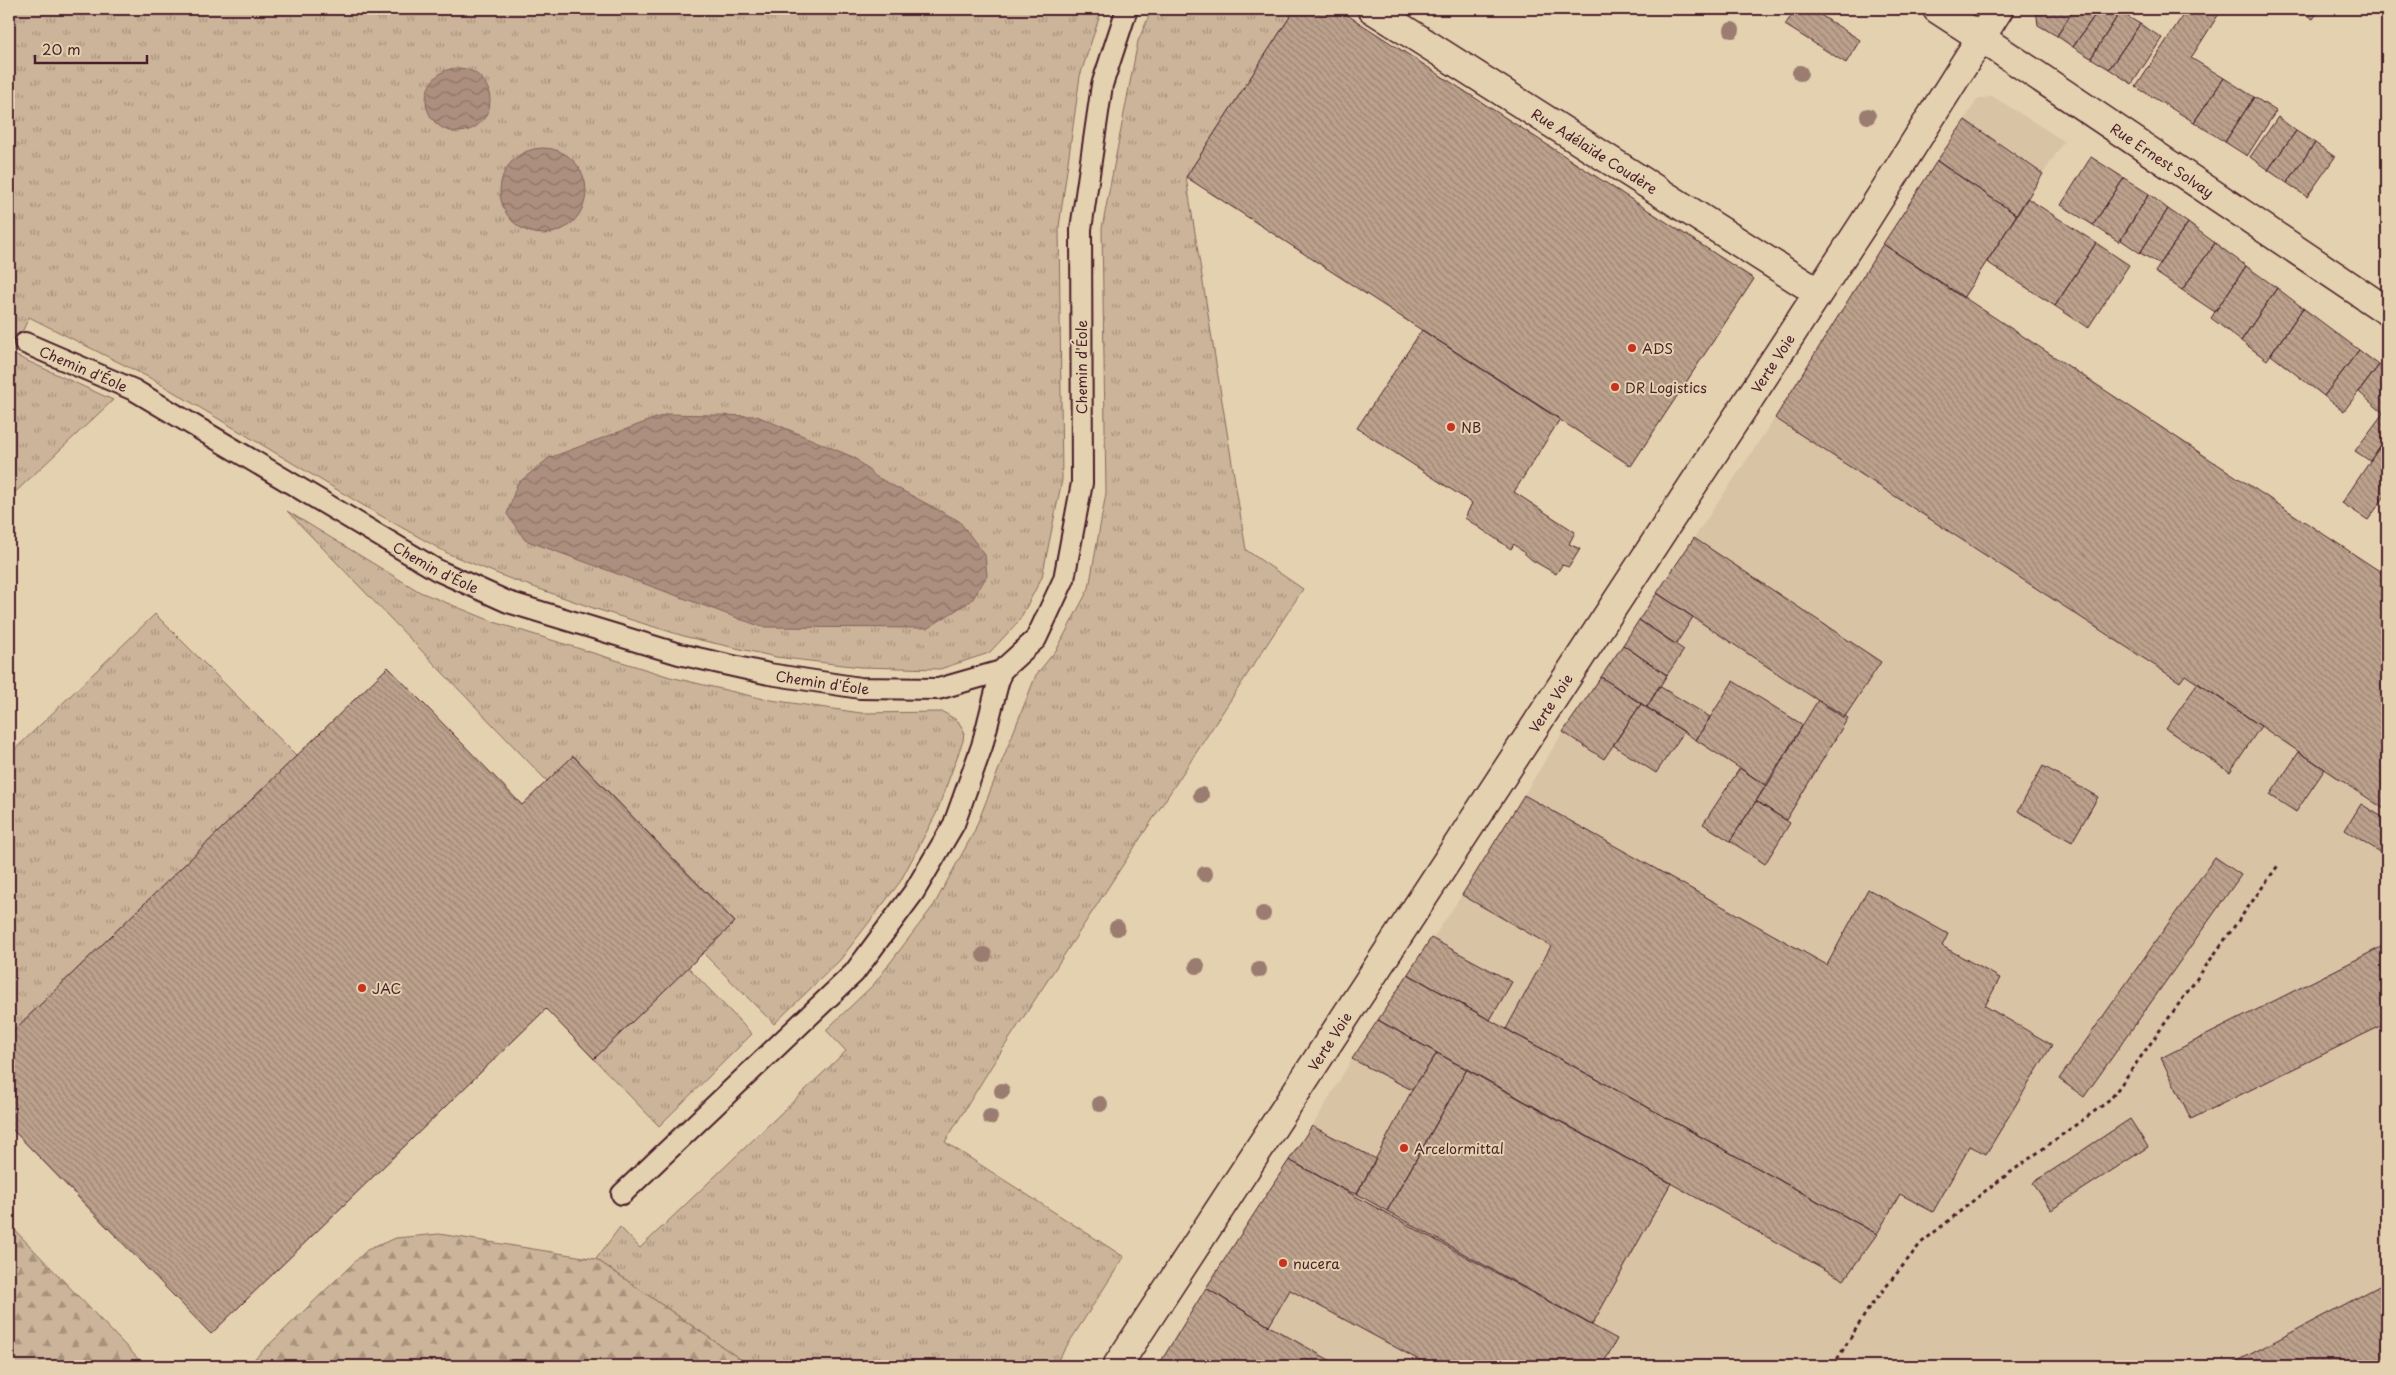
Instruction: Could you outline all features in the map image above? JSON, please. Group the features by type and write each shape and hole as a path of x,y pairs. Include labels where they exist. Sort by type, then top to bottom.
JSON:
{"street":[{"name":"Rue Adélaïde Coudère","path":"1372,9 1817,292"},
{"name":"Rue Ernest Solvay","path":"1937,9 2387,311"},
{"name":"Verte Voie","path":"1117,1366 1817,292 1864,223 1999,9"}],"lane":[{"name":"Chemin d'Éole","path":"25,343 134,390 437,570 508,602 679,654 770,674 860,688 938,689 1001,671 1036,639 1064,579 1066,569 1082,483 1081,229 1102,86 1127,9"},
{"path":"622,1194 854,973 914,892 954,824 982,746 1001,671"}],"path":[{"path":"1833,1366 1869,1308 1921,1244 1989,1188 2110,1100 2279,864"}],"shaded area":[{"path":"1992,96 2064,141 1964,298 2387,576 2387,1366 1158,1366 1206,1288 1313,1125 1352,1059 1462,895 1563,732 1775,418 1977,100"}],"green space":[{"path":"9,9 1102,9 1080,76 1059,227 1062,480 1042,577 1019,621 989,653 940,669 860,667 776,657 687,637 596,609 508,578 449,554 376,513 152,379 29,317 12,354 113,400 9,498"},
{"path":"1152,9 1295,9 1186,177 1246,550 1303,589 991,1067 945,1142 1124,1257 1054,1366 750,1366 596,1259 620,1227 640,1248 846,1051 826,1030 874,984 934,905 974,832 1036,675 1057,649 1089,588 1106,493 1102,228 1138,41"},
{"path":"287,511 420,592 494,622 670,677 764,699 861,713 943,712 958,721 964,731 963,741 936,814 900,882 840,960 774,1024 703,953 735,922 574,756 547,781"},
{"path":"155,614 297,756 9,1035 9,755"},
{"path":"688,967 752,1034 659,1126 594,1059"},
{"path":"9,1224 145,1366 9,1366"},
{"path":"439,1234 596,1259 750,1366 247,1366 367,1250 396,1238"}],"water":[{"path":"452,68 464,68 481,77 488,88 490,100 488,112 481,123 464,132 452,132 440,127 431,118 426,106 426,94 431,82 440,73"},
{"path":"543,148 559,151 567,155 579,167 583,175 586,191 583,207 579,215 567,227 559,231 543,234 527,231 519,227 507,215 503,207 500,191 503,175 507,167 519,155 527,151"},
{"path":"667,414 757,416 855,458 875,476 959,521 985,555 987,576 972,600 928,628 762,627 525,540 507,514 517,484 549,458"}],"building":[{"path":"1295,9 1338,9 1754,279 1631,466 1186,177"},
{"path":"1796,9 1811,9 1860,40 1846,63 1785,25"},
{"path":"2036,9 2074,9 2057,36 2038,25"},
{"path":"2074,9 2099,9 2073,47 2057,36"},
{"path":"2099,9 2115,9 2120,12 2091,58 2073,47"},
{"path":"2187,9 2222,9 2191,58 2224,78 2194,122 2136,87"},
{"path":"2296,9 2320,9 2313,19"},
{"path":"2120,12 2140,24 2109,69 2091,58"},
{"path":"2140,24 2162,38 2132,84 2109,69"},
{"path":"2224,78 2254,97 2225,142 2194,122"},
{"path":"2254,97 2276,111 2247,156 2225,142"},
{"path":"2278,117 2296,131 2268,170 2250,157"},
{"path":"1965,120 2043,174 2017,215 1937,161"},
{"path":"2296,131 2315,143 2287,183 2268,170"},
{"path":"2315,143 2335,157 2307,197 2287,183"},
{"path":"2091,157 2124,178 2093,225 2061,205"},
{"path":"1937,161 2017,215 1963,298 1883,244"},
{"path":"2124,178 2149,194 2119,242 2093,225"},
{"path":"2149,194 2168,209 2140,253 2121,240"},
{"path":"2027,198 2096,243 2055,306 1987,262"},
{"path":"2168,209 2188,223 2160,264 2140,253"},
{"path":"2188,223 2215,243 2182,290 2155,272"},
{"path":"2096,243 2129,265 2088,328 2055,306"},
{"path":"2215,243 2246,266 2215,312 2182,290"},
{"path":"1883,244 2387,576 2387,811 2185,675 2180,682 1775,418"},
{"path":"2246,266 2277,288 2241,341 2211,318"},
{"path":"2277,288 2303,308 2267,360 2241,341"},
{"path":"2303,308 2359,350 2324,396 2271,355"},
{"path":"1422,330 1560,419 1514,492 1575,532 1569,544 1580,549 1569,567 1562,565 1556,574 1532,560 1514,544 1511,549 1465,518 1472,503 1357,428"},
{"path":"2359,350 2379,365 2344,411 2324,396"},
{"path":"2379,365 2387,373 2387,408 2383,413 2359,392"},
{"path":"2387,408 2387,436 2370,461 2355,451"},
{"path":"2387,436 2387,493 2368,520 2342,503"},
{"path":"1694,538 1881,662 1844,718 1657,593"},
{"path":"1657,593 1693,617 1676,644 1639,620"},
{"path":"1639,620 1684,650 1667,675 1623,645"},
{"path":"1623,645 1667,675 1647,707 1601,677"},
{"name":"JAC","path":"388,667 522,805 573,756 735,922 594,1059 546,1009 211,1334 9,1126 9,1035"},
{"path":"1601,677 1641,704 1604,759 1563,732"},
{"path":"1733,681 1803,725 1767,786 1696,740"},
{"path":"2198,683 2261,726 2230,772 2166,729"},
{"path":"1659,686 1710,717 1696,740 1647,707"},
{"path":"1818,700 1848,718 1786,820 1756,801"},
{"path":"1641,704 1684,732 1656,773 1613,745"},
{"path":"2299,752 2325,769 2296,812 2270,795"},
{"path":"2043,766 2098,797 2072,842 2018,811"},
{"path":"1740,768 1766,786 1730,841 1703,824"},
{"path":"1524,795 1827,965 1868,889 1948,934 1942,946 2000,978 1985,1006 2052,1045 1986,1154 1970,1146 1933,1212 1900,1194 1877,1234 1506,1029 1551,946 1462,895"},
{"path":"1756,801 1790,823 1765,864 1730,841"},
{"path":"2361,804 2387,820 2387,844 2382,853 2345,830"},
{"path":"2215,857 2241,875 2084,1097 2059,1079"},
{"path":"1431,938 1512,982 1490,1020 1408,974"},
{"path":"2387,944 2387,1023 2191,1119 2161,1058"},
{"path":"1408,974 1877,1234 1844,1280 1378,1020"},
{"path":"1378,1020 1437,1053 1412,1090 1352,1059"},
{"path":"1437,1053 1467,1069 1387,1211 1357,1194 1412,1090"},
{"path":"1467,1069 1671,1183 1592,1325 1387,1211"},
{"path":"2130,1119 2148,1147 2051,1210 2033,1183"},
{"path":"1312,1126 1376,1159 1357,1194 1347,1191 1289,1160"},
{"path":"1289,1160 1617,1339 1602,1366 1430,1366 1290,1290 1269,1326 1206,1288"},
{"path":"2387,1282 2387,1366 2228,1366"},
{"path":"1206,1288 1269,1326 1340,1366 1158,1366"}],"place":[{"name":"ADS","path":"1632,348"},
{"name":"DR Logistics","path":"1615,387"},
{"name":"NB","path":"1451,427"},
{"name":"JAC","path":"362,988"},
{"name":"Arcelormittal","path":"1404,1148"},
{"name":"nucera","path":"1283,1263"}]}
